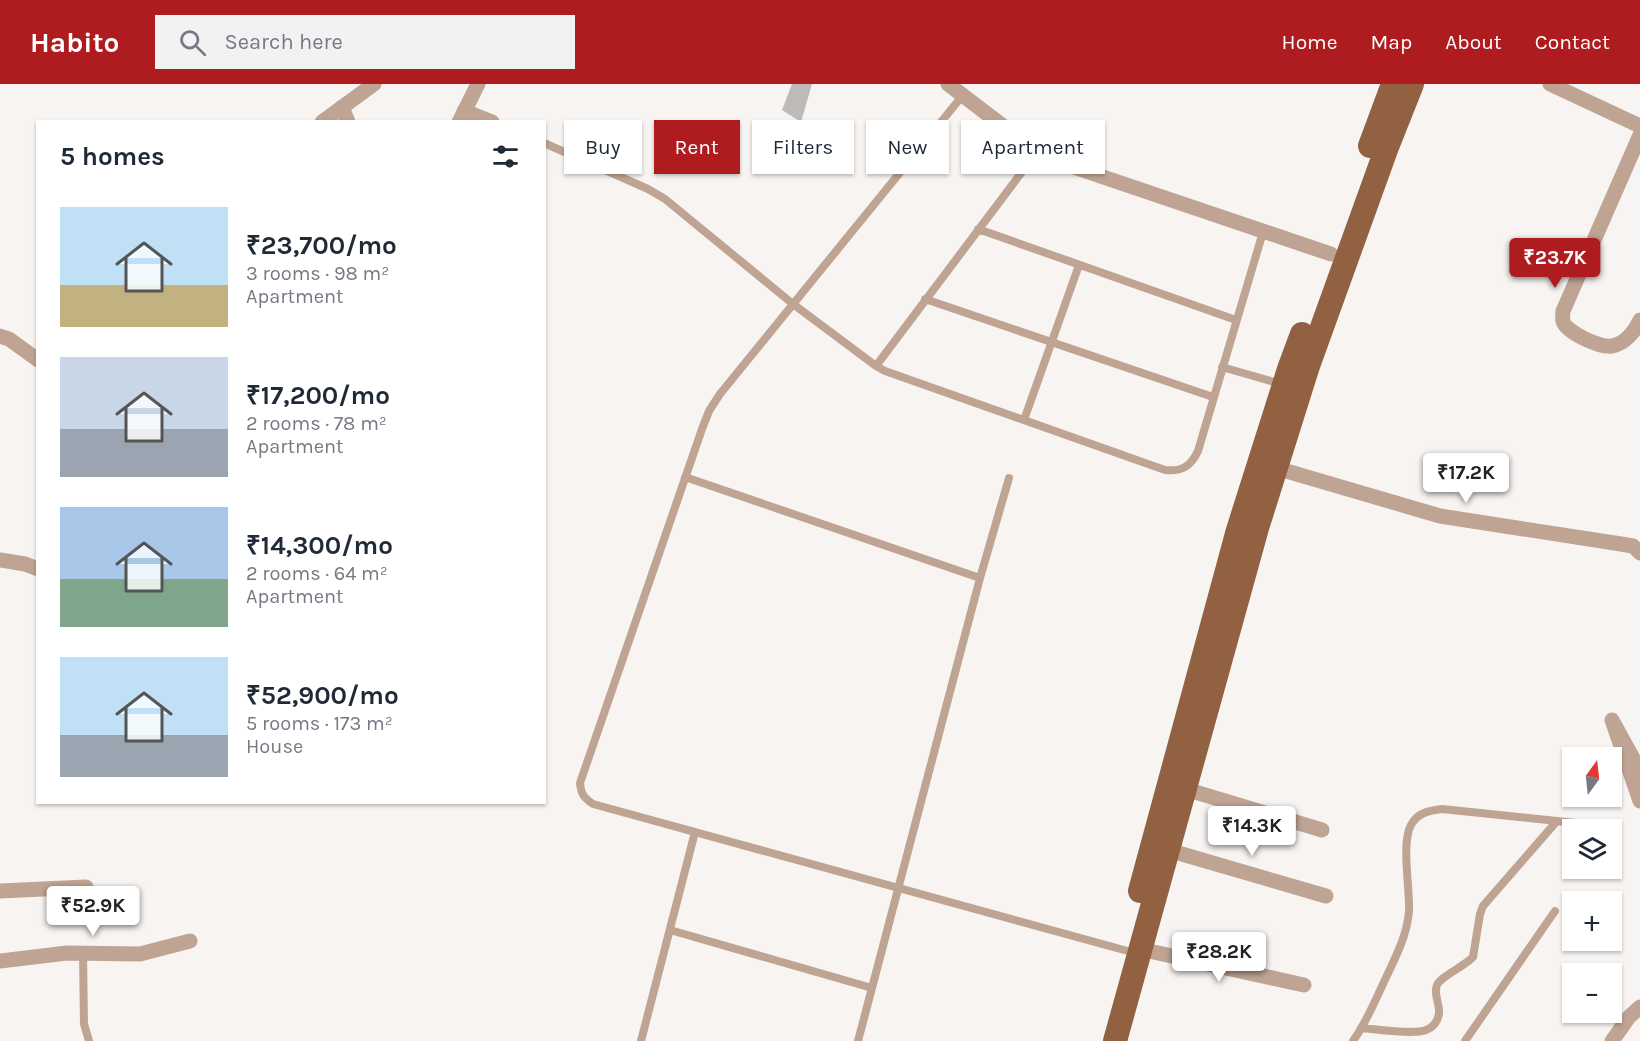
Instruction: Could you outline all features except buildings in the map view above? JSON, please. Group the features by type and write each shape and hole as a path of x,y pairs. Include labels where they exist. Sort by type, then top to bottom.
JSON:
{"main road":[{"path":"1115,1041 1168,783 1238,530 1284,385 1393,84"},
{"path":"1100,1041 1134,951 1168,850 1257,528 1308,366 1412,84"}],"street":[{"path":"328,120 345,114 374,84"},
{"path":"478,84 461,116 482,120"},
{"path":"948,84 995,120"},
{"path":"1550,84 1640,126"},
{"path":"1640,135 1563,311 1562,320 1572,333 1603,346 1614,346 1622,342 1631,334 1640,320"},
{"path":"1092,174 1331,254"},
{"path":"0,336 9,339 36,359"},
{"path":"1276,468 1440,516 1633,546 1640,553"},
{"path":"0,560 36,568"},
{"path":"1612,720 1640,756"},
{"path":"1612,720 1640,771"},
{"path":"1612,720 1640,801"},
{"path":"1185,789 1323,830"},
{"path":"1168,850 1326,896"},
{"path":"0,891 86,887"},
{"path":"0,961 57,954 140,954 190,941"},
{"path":"1134,951 1304,985"},
{"path":"1612,1041 1629,1017 1640,1007"}],"lane":[{"path":"963,95 715,402 685,477 580,783 581,792 594,804 1134,951"},
{"path":"546,144 656,193 793,304 885,371 1173,471 1185,468 1193,461 1198,451 1263,232"},
{"path":"876,366 1020,174"},
{"path":"978,229 1236,320"},
{"path":"1024,420 1079,265"},
{"path":"925,299 1213,398"},
{"path":"1222,367 1284,385"},
{"path":"685,477 980,578"},
{"path":"858,1041 980,578 1009,478"},
{"path":"1353,1041 1404,939 1409,911 1407,839 1410,826 1418,815 1442,809 1562,822"},
{"path":"1361,1028 1417,1032 1433,1026 1437,1021 1439,1011 1436,987 1440,981 1473,957 1478,921 1483,906 1557,821"},
{"path":"641,1041 695,832"},
{"path":"1465,1041 1555,911"},
{"path":"670,930 872,988"},
{"path":"83,953 84,1024 89,1041"}]}
